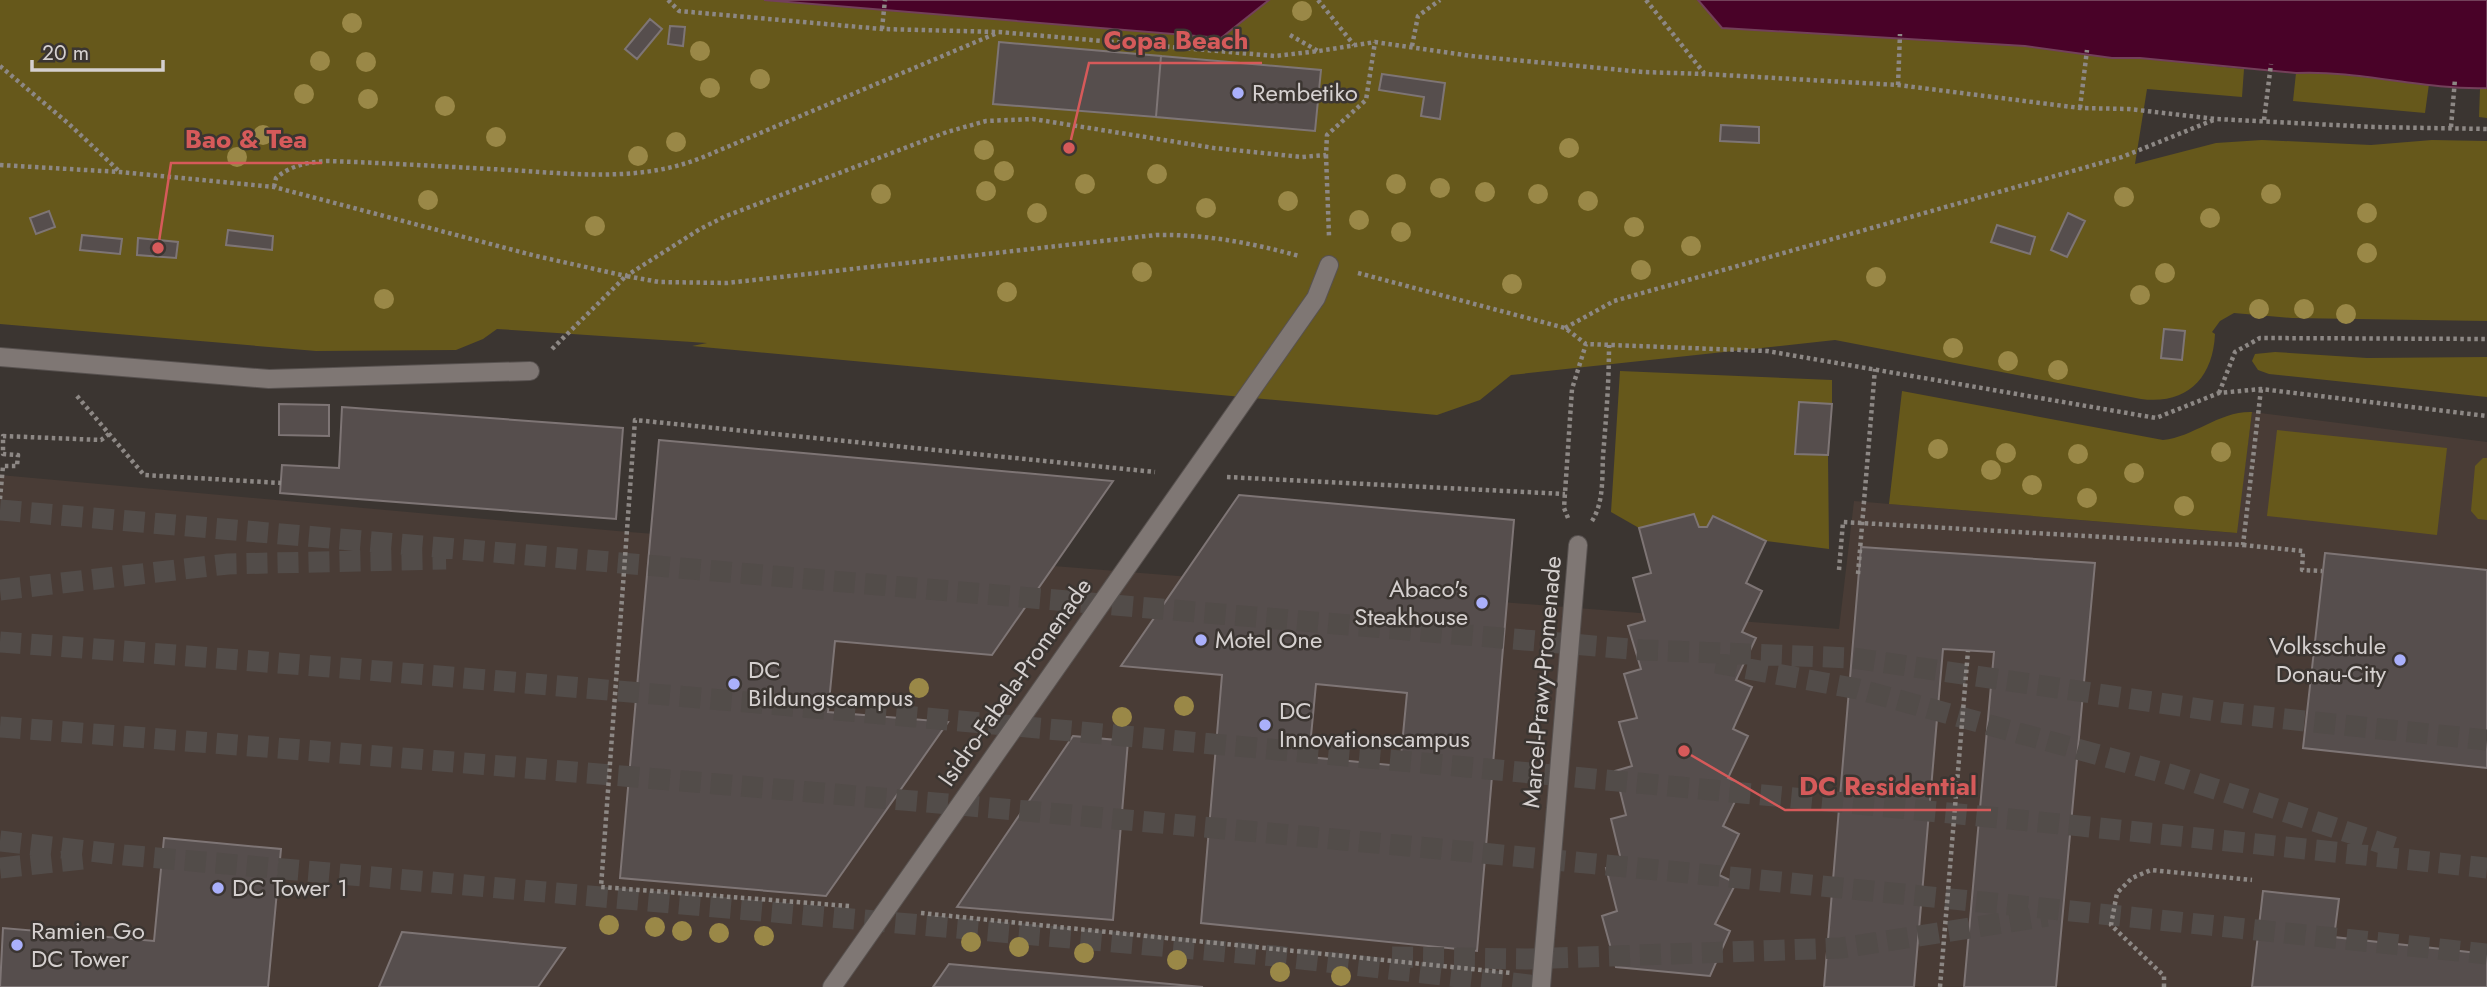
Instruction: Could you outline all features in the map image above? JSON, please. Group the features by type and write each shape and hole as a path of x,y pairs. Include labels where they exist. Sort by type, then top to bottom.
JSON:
{"street":[{"name":"Isidro-Fabela-Promenade","path":"832,987 1316,298 1329,265"},
{"path":"0,357 270,379 530,371"},
{"name":"Marcel-Prawy-Promenade","path":"1541,982 1578,545"}],"path":[{"path":"668,0 678,11 882,29 999,33 1275,55 1375,42 1471,56 1643,72 1898,85 2080,108 2129,109 2216,119 2374,127 2487,129"},
{"path":"882,29 885,0"},
{"path":"1318,0 1354,45"},
{"path":"1412,46 1418,16 1440,0"},
{"path":"1646,0 1705,74"},
{"path":"274,187 276,178 282,173 316,162 571,173 631,174 662,170 701,159 999,33"},
{"path":"1898,85 1900,34"},
{"path":"1290,35 1319,51"},
{"path":"1328,217 1327,135 1366,100 1375,42"},
{"path":"2080,108 2087,50"},
{"path":"2264,120 2271,64"},
{"path":"0,66 69,124 120,172"},
{"path":"2451,127 2455,79"},
{"path":"530,371 626,276 700,229 726,216 947,132 986,121 1033,119 1214,148 1302,157 1326,155"},
{"path":"1565,328 1614,301 2122,157 2216,119"},
{"path":"0,165 120,172 274,187 536,256 659,282 727,283 1156,235 1191,235 1223,239 1329,265 1565,328 1586,344 1767,351 2156,418 2219,393 2261,389 2487,416"},
{"path":"2219,393 2235,352 2260,338 2487,339"},
{"name":"Marcel-Prawy-Promenade","path":"1578,545 1564,508 1572,389 1586,344"},
{"path":"1599,511 1609,386 1609,345"},
{"path":"47,361 144,475 281,483"},
{"path":"1858,574 1875,368"},
{"path":"2243,545 2261,389"},
{"path":"1541,982 885,909 601,887 635,420 1191,474 1565,494"},
{"path":"0,499 3,466 17,467 18,455 3,454 2,435 101,440 108,434"},
{"path":"1839,570 1843,522 1862,522 2303,551 2302,570 2322,571"},
{"path":"1940,987 1968,651"},
{"path":"2164,987 2165,976 2111,925 2117,894 2132,878 2151,870 2252,880"}],"shaded area":[{"path":"0,0 2159,0 2151,59 2244,69 2242,97 2147,89 2135,164 2216,143 2262,140 2371,145 2432,140 2487,141 2487,321 2292,318 2234,313 2220,321 2212,332 2215,334 2213,350 2203,376 2184,393 2157,400 1835,340 1511,375 1480,400 1437,415 692,346 707,343 497,329 483,339 456,350 316,351 0,324"},
{"path":"764,0 1269,0 1221,38"},
{"path":"1698,0 2487,0 2487,88 2439,86 2344,74 2296,73 2140,58 2112,58 2025,46 1722,28"},
{"path":"2317,72 2429,84 2425,113 2293,101 2296,73"},
{"path":"2487,88 2487,118 2479,117 2480,89"},
{"path":"2275,352 2367,358 2487,357 2487,397 2269,374 2258,370 2252,361 2255,354"},
{"path":"1620,371 1832,380 1832,404 1796,454 1828,455 1829,549 1766,541 1713,516 1707,527 1699,527 1694,514 1639,528 1611,512"},
{"path":"1902,391 2163,440 2229,416 2252,412 2237,533 1889,504"},
{"path":"2252,412 2487,442 2487,987 0,987 0,475 617,531 1839,629 1854,501 2236,533"},
{"path":"2277,430 2447,448 2437,535 2267,516"},
{"path":"2483,458 2487,458 2487,520 2478,519 2471,511 2475,466"}],"building":[{"path":"650,19 662,29 637,59 625,49"},
{"path":"670,26 685,27 683,46 668,44"},
{"path":"999,42 1161,56 1156,117 993,104"},
{"name":"Rembetiko","path":"1161,56 1321,70 1315,131 1156,117"},
{"path":"1382,74 1445,83 1440,119 1421,116 1424,97 1379,90"},
{"path":"1721,125 1759,127 1759,143 1720,141"},
{"path":"49,211 55,227 36,234 30,218"},
{"path":"2068,213 2085,221 2067,257 2051,250"},
{"path":"1997,225 2035,237 2030,254 1991,242"},
{"path":"228,230 273,236 272,250 226,245"},
{"path":"82,235 122,239 120,254 80,250"},
{"path":"138,238 178,242 176,258 137,255"},
{"path":"2164,329 2185,331 2182,360 2161,358"},
{"path":"1799,402 1832,404 1828,455 1795,454"},
{"path":"279,404 329,405 329,436 279,435"},
{"path":"342,407 623,428 616,519 280,493 282,465 339,468"},
{"name":"DC Bildungscampus","path":"659,440 1113,481 992,655 835,641 828,712 948,722 826,896 620,878"},
{"name":"DC Innovationscampus","path":"1239,495 1514,520 1477,951 1201,923 1222,675 1121,666","holes":["1316,684 1407,693 1400,766 1309,757"]},
{"path":"1694,514 1699,527 1707,527 1713,516 1766,541 1746,583 1762,591 1742,632 1756,638 1736,680 1752,687 1733,729 1748,736 1728,778 1743,785 1723,826 1739,834 1719,875 1736,883 1715,924 1730,931 1710,976 1616,967 1602,916 1617,911 1606,868 1622,864 1611,819 1626,815 1615,771 1632,766 1619,722 1637,718 1624,674 1641,669 1628,626 1645,621 1633,578 1651,573 1639,528"},
{"path":"1861,547 2095,563 2056,987 1964,987 1994,652 1943,649 1914,987 1824,987"},
{"name":"Volksschule Donau-City","path":"2325,553 2487,570 2487,768 2303,748"},
{"path":"1073,736 1128,741 1113,920 957,907"},
{"name":"DC Tower 1","path":"164,838 281,849 268,987 0,987 3,928 154,941"},
{"path":"2263,891 2339,899 2334,937 2487,954 2487,987 2252,987"},
{"path":"402,932 565,948 538,987 379,987"},
{"path":"949,964 1203,987 933,987"}],"tunnel":[{"path":"0,510 1642,650 1853,658 2228,713 2487,740"},
{"path":"0,590 228,564 446,559"},
{"path":"0,642 607,690 1372,758 2487,868"},
{"path":"1716,663 1858,689 2172,775 2400,849"},
{"path":"0,727 622,776 1244,831 1866,890 2487,954"},
{"path":"0,841 124,855 1274,956 1547,987"},
{"path":"0,868 83,859"},
{"path":"1392,957 1527,959 1841,948 2047,916"}],"place":[{"name":"Rembetiko","path":"1238,93"},
{"name":"Copa Beach","path":"1069,148"},
{"name":"Bao & Tea","path":"158,248"},
{"name":"Abaco's Steakhouse","path":"1482,603"},
{"name":"Motel One","path":"1201,640"},
{"name":"Volksschule Donau-City","path":"2400,660"},
{"name":"DC Bildungscampus","path":"734,684"},
{"name":"DC Innovationscampus","path":"1265,725"},
{"name":"DC Residential","path":"1684,751"},
{"name":"DC Tower 1","path":"218,888"},
{"name":"Ramien Go DC Tower","path":"17,945"}]}
